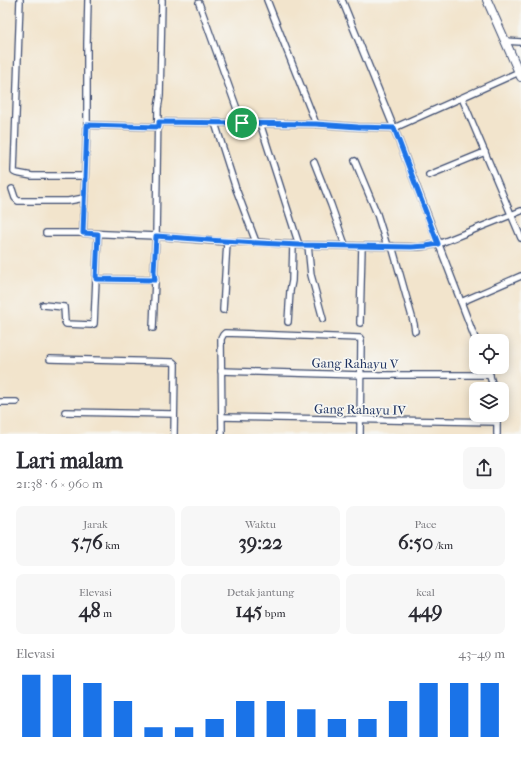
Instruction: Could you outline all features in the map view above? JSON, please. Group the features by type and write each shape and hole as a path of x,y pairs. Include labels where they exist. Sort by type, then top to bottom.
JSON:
{"main road":[{"path":"487,0 520,75"}],"street":[{"path":"20,0 14,172 32,176 85,176"},
{"path":"83,233 87,125 88,0"},
{"path":"153,328 162,0"},
{"path":"266,0 316,124"},
{"path":"342,0 394,128 473,334"},
{"path":"199,3 242,123"},
{"path":"505,41 521,42"},
{"path":"87,125 260,123 394,128 462,98 520,75"},
{"path":"462,98 521,238"},
{"path":"215,123 236,190 256,242"},
{"path":"260,123 296,244 288,322"},
{"path":"429,175 485,152"},
{"path":"356,161 390,246 415,331"},
{"path":"314,162 345,245"},
{"path":"12,190 18,201 68,201 84,198"},
{"path":"46,233 156,236 227,242 419,247 438,244 521,211"},
{"path":"43,305 64,307 66,324 93,325 98,234"},
{"path":"223,310 227,242"},
{"path":"308,245 311,276 323,318"},
{"path":"360,323 362,246"},
{"path":"461,302 521,276"},
{"path":"96,279 155,280"},
{"path":"222,434 221,339 223,334 359,338 361,340 360,434"},
{"path":"50,359 173,362 175,364 174,434"},
{"name":"Gang Rahayu V","path":"221,371 361,375 490,375"},
{"path":"490,375 492,382"},
{"path":"0,402 16,402"},
{"path":"64,412 174,414"},
{"name":"Gang Rahayu IV","path":"222,417 469,422"},
{"path":"497,422 497,434"}],"route":[{"path":"159,122 242,123 316,124 394,128 438,244 419,247 299,245 256,242 227,242 156,236 155,280 96,279 98,234 83,233 87,125 159,127 159,122"}]}
